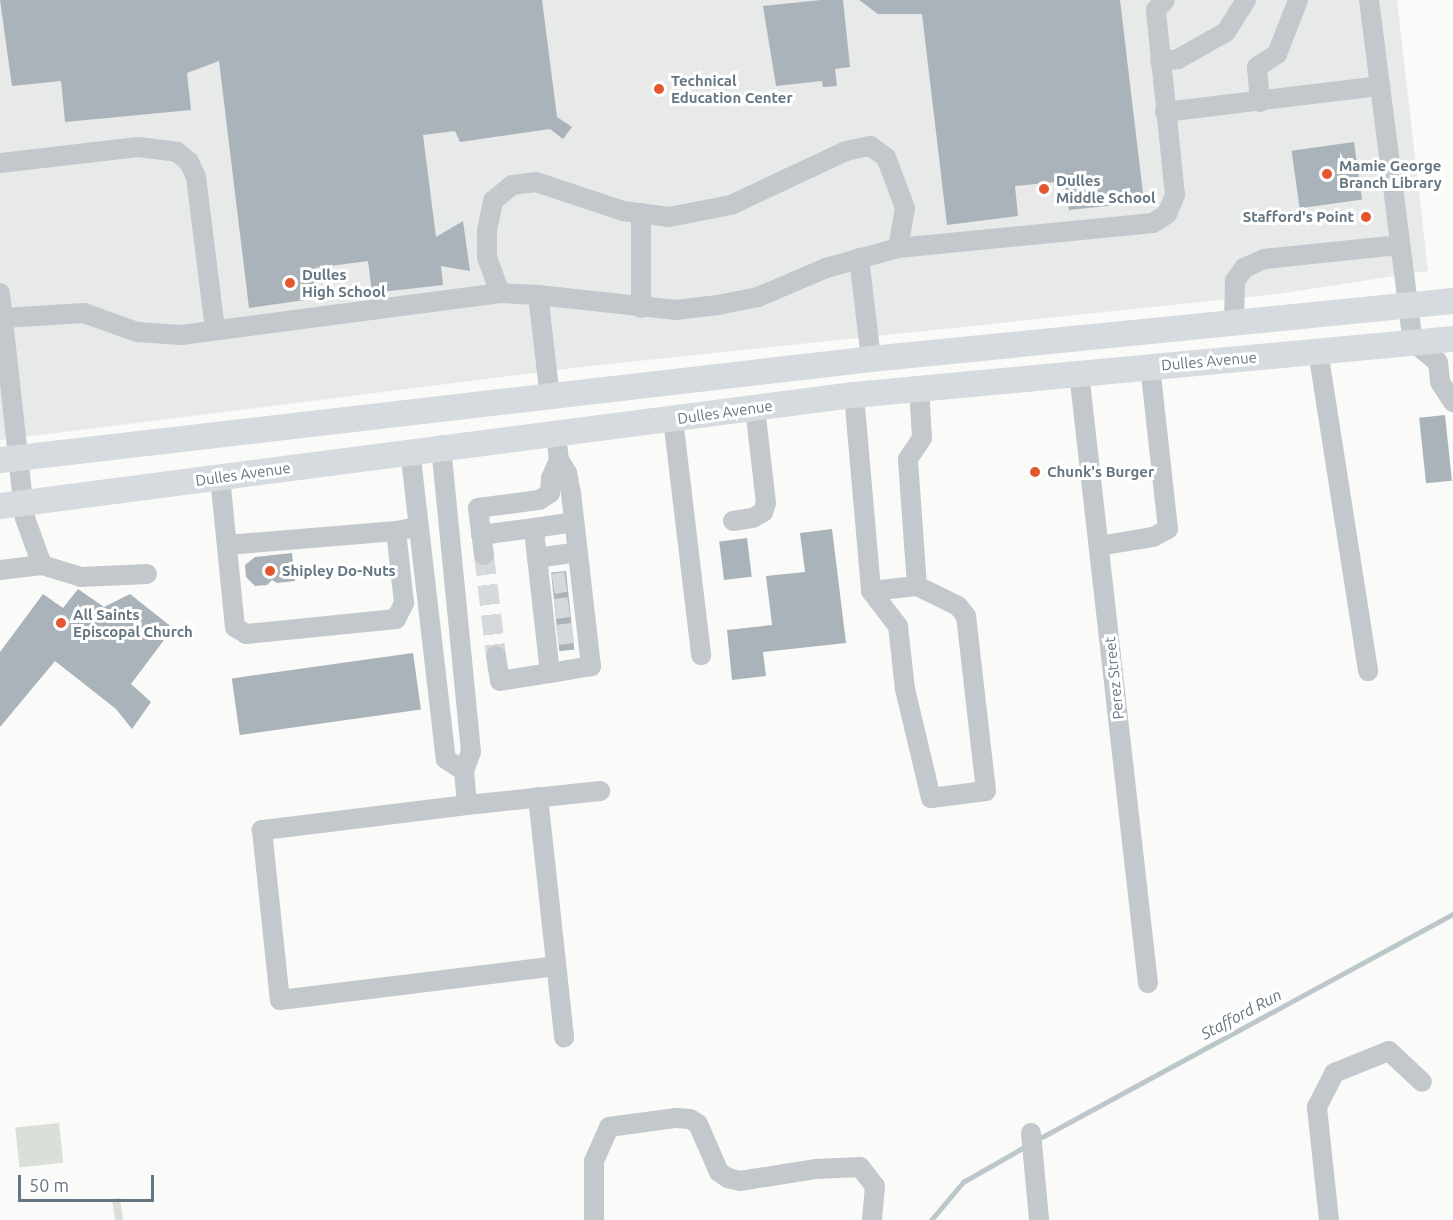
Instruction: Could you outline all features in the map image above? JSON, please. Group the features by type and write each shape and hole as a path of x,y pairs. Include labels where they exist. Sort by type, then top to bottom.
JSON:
{"main road":[{"path":"9,460 871,359 1453,301"},
{"path":"1079,373 1087,361 1107,353 1205,343 1234,324"},
{"name":"Dulles Avenue","path":"11,504 410,450 854,395 1453,339"}],"street":[{"path":"3,318 84,313 137,332 181,335 500,293 676,310 758,297 859,258 898,248 1153,223 1167,214 1175,195 1156,10 1165,0"},
{"path":"1160,61 1178,59 1226,32 1246,0"},
{"path":"1260,102 1257,67 1277,54 1298,0"},
{"path":"1369,0 1413,342 1438,362 1440,382 1453,402"},
{"path":"1165,112 1380,86"},
{"path":"500,293 487,257 487,230 493,201 512,185 536,182 641,213 669,217 731,205 846,151 870,146 885,157 905,208 898,248"},
{"path":"0,163 138,147 177,152 189,162 196,177 215,330"},
{"path":"641,213 641,308"},
{"path":"1234,324 1235,281 1244,268 1264,259 1401,245"},
{"path":"859,258 871,359"},
{"path":"0,293 11,504 26,526 42,566"},
{"path":"538,296 550,398"},
{"path":"1318,351 1368,671"},
{"path":"1099,546 1153,537 1168,529 1150,366"},
{"name":"Perez Street","path":"1079,373 1148,983"},
{"path":"917,586 908,459 922,438 919,388"},
{"path":"854,395 871,591 898,626 905,689 931,798 986,791 966,616 958,606 917,586 871,591"},
{"path":"733,521 753,518 763,512 766,503 755,408"},
{"path":"673,419 701,655"},
{"path":"484,555 478,508 539,500 550,493 559,460 556,433"},
{"path":"441,446 471,752 464,771 467,805"},
{"path":"410,450 417,527 446,759 464,771"},
{"path":"496,656 500,681 591,666 566,634 560,583 578,552 567,473 559,460"},
{"path":"220,477 235,627 246,634 396,619 404,603 396,531"},
{"path":"482,535 574,522"},
{"path":"227,544 396,531 417,527"},
{"path":"534,528 537,558 560,583 566,634 550,673"},
{"path":"537,558 578,552"},
{"path":"0,570 42,566 81,577 147,574"},
{"path":"555,966 280,1000 262,830 600,791"},
{"path":"538,797 564,1038"},
{"path":"1329,1220 1317,1107 1334,1073 1389,1051 1422,1082"},
{"path":"594,1220 594,1161 609,1127 676,1118 690,1119 698,1124 719,1172 728,1178 740,1181 816,1169 860,1167 875,1186 872,1220"},
{"path":"1031,1133 1039,1220"}],"shaded area":[{"path":"0,0 1397,0 1428,271 1277,294 590,366 0,440"},
{"path":"59,1123 63,1163 19,1167 15,1128"},
{"path":"120,1198 123,1220 115,1220 112,1199"}],"building":[{"path":"0,0 542,0 557,117 572,127 563,139 550,129 460,142 455,131 423,135 436,237 463,221 470,271 441,266 443,285 372,293 368,261 315,268 319,298 249,308 219,61 187,73 191,110 65,122 61,81 12,86"},
{"path":"843,0 850,67 835,69 837,86 823,87 822,81 776,86 763,6"},
{"path":"859,0 1120,0 1144,202 1069,210 1065,181 1015,186 1018,216 947,225 922,14 878,14"},
{"name":"Mamie George Branch Library","path":"1354,142 1362,199 1300,208 1292,151"},
{"path":"1445,415 1452,481 1426,483 1419,418"},
{"path":"832,529 846,643 763,652 766,676 732,680 727,630 772,625 766,576 805,572 800,533"},
{"path":"747,538 752,577 724,580 719,541"},
{"name":"Shipley Do-Nuts","path":"292,553 295,581 277,583 272,580 267,585 255,586 246,577 245,565 255,557"},
{"path":"566,571 574,650 559,651 551,573"},
{"path":"78,589 104,607 130,594 173,628 131,684 151,702 132,729 116,709 55,661 0,727 0,652 43,594 63,608"},
{"path":"413,653 421,709 240,735 232,678"}],"waterway":[{"name":"Stafford Run","path":"1042,1137 1453,914"},
{"name":"Stafford Run","path":"931,1220 963,1182 1024,1147"}],"tunnel":[{"path":"484,555 496,656"},
{"path":"553,584 566,582"},
{"path":"555,609 569,607"},
{"path":"557,635 573,633"}],"place":[{"name":"Technical Education Center","path":"659,89"},
{"name":"Mamie George Branch Library","path":"1327,174"},
{"name":"Dulles Middle School","path":"1044,189"},
{"name":"Stafford's Point","path":"1366,217"},
{"name":"Dulles High School","path":"290,283"},
{"name":"Chunk's Burger","path":"1035,472"},
{"name":"Shipley Do-Nuts","path":"270,571"},
{"name":"All Saints Episcopal Church","path":"61,623"}]}
